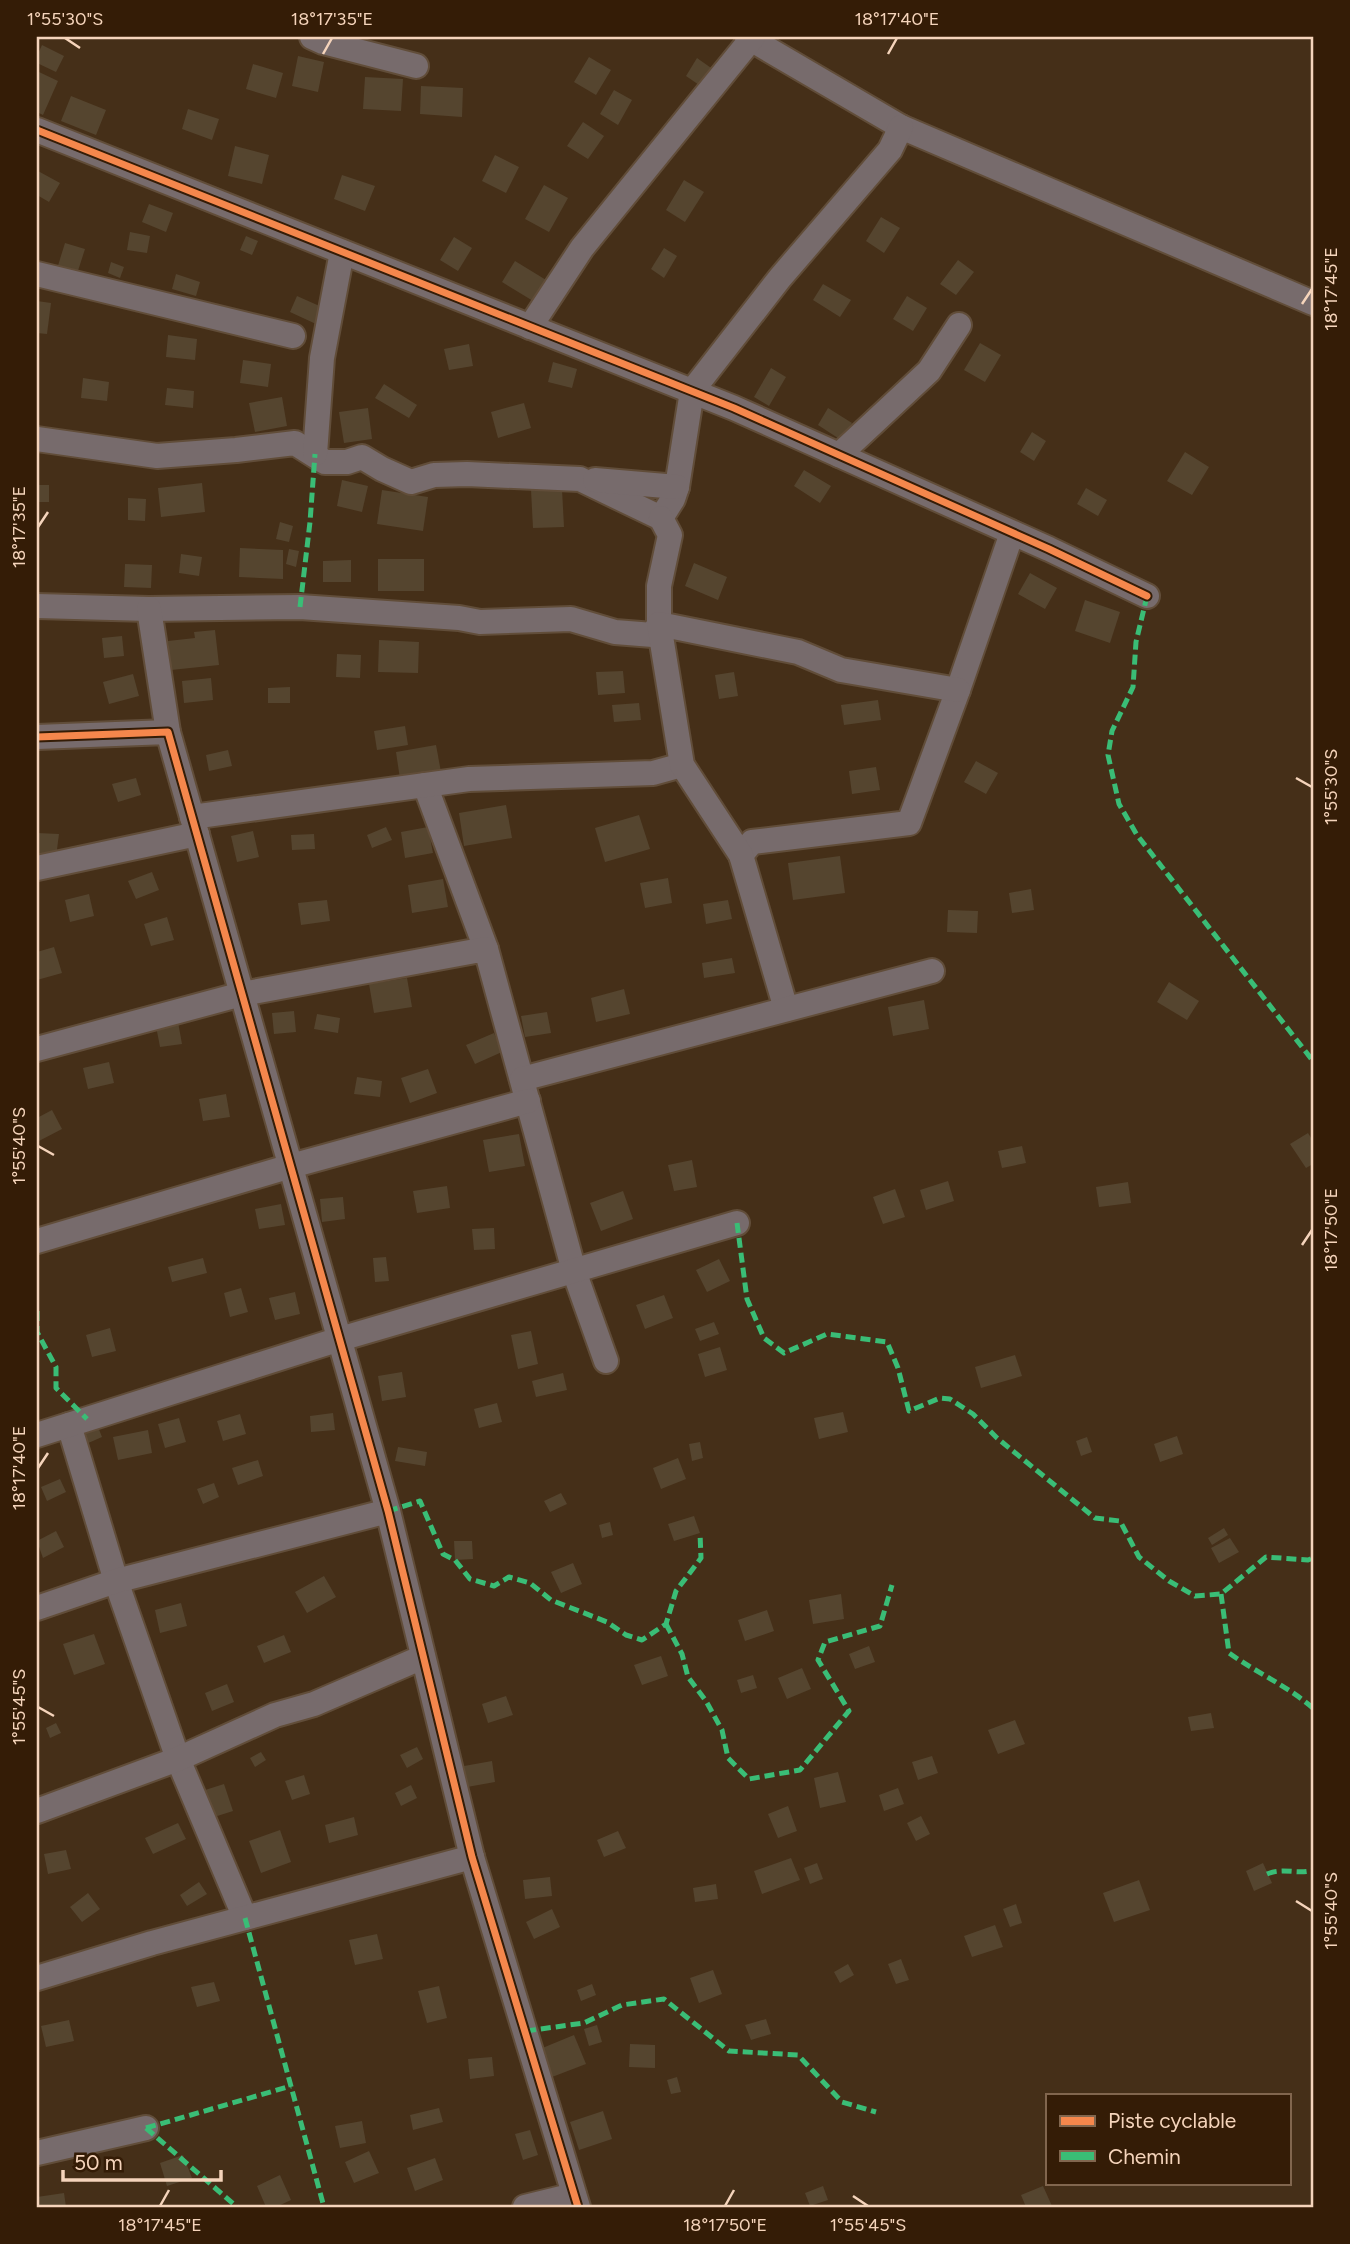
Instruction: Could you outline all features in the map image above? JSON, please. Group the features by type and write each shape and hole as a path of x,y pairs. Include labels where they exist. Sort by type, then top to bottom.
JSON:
{"street":[{"path":"312,37 416,66"},
{"path":"530,327 582,248 750,38 901,127 1313,303"},
{"path":"661,518 677,487 692,391 780,278 890,150 901,127"},
{"path":"37,131 692,391 1147,596"},
{"path":"315,454 322,358 342,252"},
{"path":"37,274 293,336"},
{"path":"839,455 929,372 960,324"},
{"path":"37,439 157,456 295,443 325,462 347,462 362,457 411,482 434,475 500,474 677,487"},
{"path":"580,479 661,518 670,535 659,586 659,624 682,765 741,855 786,1009"},
{"path":"741,855 752,842 909,823 1012,533"},
{"path":"37,606 149,609 300,607 459,618 480,622 571,619 615,632 653,635 659,624"},
{"path":"149,609 168,732 388,1511 472,1857 576,2201 525,2207"},
{"path":"659,624 797,652 841,670 958,690"},
{"path":"37,737 168,732"},
{"path":"37,868 195,826 425,785 469,779 653,774 682,765"},
{"path":"425,785 486,949 574,1271 606,1361"},
{"path":"37,1049 242,994 486,949"},
{"path":"37,1241 291,1166 786,1009 932,971"},
{"path":"37,1435 340,1339 737,1223"},
{"path":"69,1425 116,1581 178,1759 245,1918"},
{"path":"37,1608 116,1581 388,1511"},
{"path":"37,1811 178,1759 275,1716 314,1704 423,1657"},
{"path":"37,1978 152,1943 472,1857"},
{"path":"37,2153 146,2128"}],"building":[{"path":"42,45 64,56 56,72 37,63"},
{"path":"298,56 324,62 318,92 292,86"},
{"path":"589,57 611,70 596,95 574,82"},
{"path":"697,58 714,70 702,87 686,76"},
{"path":"253,64 283,73 276,98 246,89"},
{"path":"39,72 58,81 43,115 37,112"},
{"path":"365,77 403,79 401,111 363,109"},
{"path":"421,86 463,88 462,117 420,114"},
{"path":"614,90 632,100 618,125 600,114"},
{"path":"71,96 106,110 96,135 61,121"},
{"path":"188,109 219,119 212,140 182,129"},
{"path":"583,122 604,136 588,159 567,146"},
{"path":"235,146 269,155 262,184 228,176"},
{"path":"495,155 519,167 506,193 482,181"},
{"path":"38,171 60,183 49,202 37,195"},
{"path":"342,175 375,186 365,211 334,199"},
{"path":"684,180 704,192 685,222 666,210"},
{"path":"544,185 568,198 549,232 525,219"},
{"path":"149,204 173,213 166,232 142,222"},
{"path":"881,217 900,228 884,253 866,241"},
{"path":"130,232 150,236 147,253 127,250"},
{"path":"246,236 258,241 252,255 240,250"},
{"path":"454,237 472,248 458,271 440,260"},
{"path":"65,243 85,249 76,277 56,272"},
{"path":"664,248 677,256 664,278 651,269"},
{"path":"958,260 974,272 956,295 940,284"},
{"path":"515,261 551,283 538,304 502,282"},
{"path":"111,262 124,267 120,278 108,273"},
{"path":"176,274 200,282 196,296 172,289"},
{"path":"823,284 851,300 840,317 813,300"},
{"path":"297,296 324,308 316,324 290,312"},
{"path":"907,296 927,308 913,331 893,319"},
{"path":"37,301 51,303 47,334 37,333"},
{"path":"168,335 197,339 195,360 166,357"},
{"path":"980,343 1001,355 985,382 964,370"},
{"path":"469,344 473,366 449,370 444,349"},
{"path":"243,360 271,364 268,387 240,383"},
{"path":"553,362 577,369 572,388 548,382"},
{"path":"771,368 786,377 769,406 754,397"},
{"path":"83,378 109,382 107,401 81,398"},
{"path":"384,384 417,405 409,418 375,398"},
{"path":"167,388 194,391 193,408 165,405"},
{"path":"282,397 287,426 255,432 249,403"},
{"path":"524,403 531,428 498,438 491,412"},
{"path":"368,408 372,439 344,443 339,412"},
{"path":"828,408 852,423 841,440 818,425"},
{"path":"1032,432 1046,441 1034,461 1020,452"},
{"path":"1185,452 1209,467 1192,495 1167,481"},
{"path":"804,470 831,486 820,503 794,486"},
{"path":"342,480 368,486 362,512 337,506"},
{"path":"202,483 205,512 161,517 158,488"},
{"path":"37,485 49,485 49,502 37,502"},
{"path":"1086,488 1107,500 1098,516 1077,504"},
{"path":"562,489 564,527 533,528 531,490"},
{"path":"382,490 428,497 423,531 377,524"},
{"path":"128,498 146,499 145,521 128,520"},
{"path":"280,522 293,526 289,542 276,539"},
{"path":"240,548 283,550 283,579 239,577"},
{"path":"289,549 299,551 296,567 286,564"},
{"path":"181,554 202,557 199,576 179,573"},
{"path":"378,559 424,559 424,591 378,591"},
{"path":"351,560 351,582 323,582 323,561"},
{"path":"694,563 727,577 718,600 685,586"},
{"path":"125,564 152,565 151,588 124,587"},
{"path":"1030,573 1057,588 1045,609 1018,594"},
{"path":"1085,600 1120,612 1110,643 1075,631"},
{"path":"215,630 219,665 171,670 168,641 195,638 194,632"},
{"path":"122,636 124,656 104,658 102,638"},
{"path":"379,640 419,642 418,673 378,672"},
{"path":"337,654 361,655 360,678 336,677"},
{"path":"623,671 625,693 598,695 596,672"},
{"path":"734,672 738,696 719,699 715,675"},
{"path":"133,674 139,696 109,704 103,682"},
{"path":"211,678 213,700 184,703 182,681"},
{"path":"290,687 290,703 268,703 268,688"},
{"path":"878,700 881,720 844,725 841,705"},
{"path":"639,703 641,720 614,722 612,705"},
{"path":"405,726 408,745 377,750 374,731"},
{"path":"436,745 441,772 400,779 396,752"},
{"path":"228,750 232,766 209,771 206,755"},
{"path":"976,761 998,773 986,794 964,782"},
{"path":"876,767 880,790 852,794 849,771"},
{"path":"136,778 141,795 118,802 112,784"},
{"path":"506,805 512,838 464,846 459,813"},
{"path":"639,815 650,849 605,862 595,828"},
{"path":"386,827 392,840 372,848 367,835"},
{"path":"428,827 433,853 405,858 401,832"},
{"path":"253,831 259,857 237,862 231,836"},
{"path":"37,833 59,834 56,857 37,854"},
{"path":"314,834 315,849 292,850 291,835"},
{"path":"840,856 845,893 793,900 788,863"},
{"path":"152,872 159,890 136,899 128,881"},
{"path":"668,878 672,903 645,908 640,883"},
{"path":"443,879 448,907 412,913 408,885"},
{"path":"1031,889 1034,910 1012,913 1009,893"},
{"path":"89,894 94,916 70,922 65,900"},
{"path":"327,900 330,921 301,925 298,903"},
{"path":"728,900 732,919 706,924 703,904"},
{"path":"948,910 978,911 977,933 947,932"},
{"path":"167,917 174,940 151,946 144,924"},
{"path":"54,947 62,973 37,980 37,952"},
{"path":"732,958 735,973 704,978 702,963"},
{"path":"407,978 412,1007 374,1013 369,984"},
{"path":"1169,982 1199,1001 1187,1020 1157,1002"},
{"path":"624,989 630,1014 596,1022 591,998"},
{"path":"924,1000 929,1029 893,1036 888,1007"},
{"path":"294,1011 296,1032 274,1034 272,1013"},
{"path":"547,1012 551,1033 525,1037 521,1016"},
{"path":"317,1014 340,1018 338,1033 314,1029"},
{"path":"178,1022 182,1044 160,1047 156,1026"},
{"path":"494,1033 502,1052 475,1064 466,1045"},
{"path":"109,1062 114,1083 88,1089 83,1068"},
{"path":"428,1069 437,1093 410,1103 401,1078"},
{"path":"357,1077 382,1081 380,1097 354,1094"},
{"path":"226,1094 230,1117 203,1121 199,1099"},
{"path":"52,1110 62,1129 37,1142 37,1118"},
{"path":"1308,1133 1313,1141 1313,1164 1306,1168 1290,1144"},
{"path":"519,1134 525,1166 489,1172 483,1140"},
{"path":"1022,1146 1026,1163 1002,1168 998,1151"},
{"path":"692,1160 697,1187 674,1191 668,1165"},
{"path":"948,1181 954,1201 926,1210 920,1190"},
{"path":"1128,1182 1131,1203 1099,1207 1096,1187"},
{"path":"447,1186 450,1208 417,1213 413,1191"},
{"path":"895,1189 905,1217 883,1224 873,1197"},
{"path":"623,1191 633,1219 601,1231 590,1203"},
{"path":"343,1197 345,1219 322,1222 320,1199"},
{"path":"281,1204 285,1225 259,1229 255,1209"},
{"path":"494,1228 495,1249 474,1250 472,1229"},
{"path":"386,1257 389,1281 375,1282 373,1258"},
{"path":"203,1258 207,1273 172,1282 168,1267"},
{"path":"719,1259 730,1281 707,1292 696,1270"},
{"path":"241,1288 248,1312 230,1317 224,1293"},
{"path":"295,1292 300,1314 275,1320 269,1298"},
{"path":"664,1295 673,1318 645,1329 636,1305"},
{"path":"714,1322 719,1334 700,1341 695,1329"},
{"path":"110,1328 116,1351 92,1357 86,1335"},
{"path":"531,1331 538,1364 518,1369 511,1335"},
{"path":"720,1347 727,1370 705,1377 698,1354"},
{"path":"1015,1355 1022,1376 981,1388 975,1367"},
{"path":"402,1372 406,1397 382,1401 378,1376"},
{"path":"563,1373 567,1390 536,1397 532,1381"},
{"path":"497,1403 502,1422 479,1428 474,1409"},
{"path":"843,1412 848,1432 819,1439 814,1418"},
{"path":"333,1413 335,1430 311,1432 310,1416"},
{"path":"240,1414 246,1434 223,1441 217,1421"},
{"path":"179,1418 186,1442 165,1448 158,1424"},
{"path":"96,1422 102,1437 86,1444 80,1429"},
{"path":"148,1430 152,1453 118,1460 113,1437"},
{"path":"1177,1436 1183,1454 1160,1462 1154,1444"},
{"path":"1087,1437 1092,1452 1081,1456 1076,1441"},
{"path":"700,1442 703,1458 692,1461 689,1444"},
{"path":"398,1447 427,1452 425,1466 395,1461"},
{"path":"678,1458 686,1479 661,1489 653,1468"},
{"path":"258,1460 263,1476 238,1485 232,1468"},
{"path":"60,1479 66,1492 47,1501 41,1487"},
{"path":"214,1483 219,1497 203,1504 197,1489"},
{"path":"561,1493 567,1504 550,1512 544,1501"},
{"path":"694,1516 700,1533 674,1541 668,1524"},
{"path":"610,1522 613,1535 602,1538 599,1525"},
{"path":"1224,1528 1228,1535 1212,1545 1208,1538"},
{"path":"56,1531 64,1547 43,1558 37,1541"},
{"path":"1230,1538 1239,1552 1219,1563 1211,1548"},
{"path":"454,1541 472,1541 473,1559 455,1560"},
{"path":"573,1563 582,1584 561,1593 551,1572"},
{"path":"324,1576 336,1597 307,1613 295,1592"},
{"path":"841,1594 844,1619 813,1624 809,1600"},
{"path":"181,1603 187,1626 160,1633 155,1610"},
{"path":"767,1610 774,1631 745,1641 738,1620"},
{"path":"94,1634 105,1664 74,1675 63,1644"},
{"path":"284,1635 291,1652 264,1663 257,1646"},
{"path":"869,1646 875,1662 855,1669 849,1654"},
{"path":"661,1656 668,1676 642,1685 634,1665"},
{"path":"802,1668 811,1689 787,1699 778,1678"},
{"path":"753,1675 757,1688 741,1693 737,1680"},
{"path":"227,1684 234,1702 212,1711 205,1693"},
{"path":"506,1696 513,1715 488,1723 482,1704"},
{"path":"1211,1713 1214,1728 1191,1731 1188,1717"},
{"path":"1015,1720 1025,1744 998,1754 988,1730"},
{"path":"56,1723 61,1733 50,1738 46,1728"},
{"path":"417,1747 423,1759 407,1768 400,1755"},
{"path":"261,1752 266,1760 255,1767 250,1758"},
{"path":"932,1756 938,1773 918,1780 912,1762"},
{"path":"492,1761 495,1782 467,1787 464,1766"},
{"path":"838,1772 846,1802 820,1808 814,1778"},
{"path":"304,1775 310,1794 292,1800 285,1781"},
{"path":"224,1784 233,1811 211,1818 202,1791"},
{"path":"411,1785 417,1798 401,1806 395,1793"},
{"path":"898,1788 904,1804 884,1811 879,1795"},
{"path":"788,1806 797,1831 778,1838 768,1814"},
{"path":"921,1816 930,1834 916,1841 907,1823"},
{"path":"354,1817 358,1835 329,1843 325,1825"},
{"path":"178,1823 186,1839 153,1854 145,1838"},
{"path":"280,1830 291,1862 261,1873 249,1841"},
{"path":"618,1831 626,1848 604,1857 597,1840"},
{"path":"66,1850 71,1869 48,1874 44,1854"},
{"path":"791,1858 800,1880 762,1894 754,1871"},
{"path":"817,1863 823,1879 810,1884 804,1868"},
{"path":"1263,1863 1272,1883 1254,1891 1246,1871"},
{"path":"550,1877 552,1896 525,1899 523,1880"},
{"path":"1139,1880 1150,1910 1114,1922 1103,1893"},
{"path":"199,1882 207,1894 187,1906 180,1895"},
{"path":"716,1884 718,1899 695,1902 693,1888"},
{"path":"88,1893 100,1909 82,1922 70,1907"},
{"path":"1016,1904 1022,1923 1010,1927 1003,1909"},
{"path":"552,1909 560,1927 534,1939 526,1922"},
{"path":"995,1925 1003,1947 972,1957 964,1936"},
{"path":"377,1934 383,1959 355,1965 349,1940"},
{"path":"901,1959 909,1980 896,1984 888,1964"},
{"path":"848,1964 854,1975 840,1983 834,1972"},
{"path":"713,1970 722,1994 699,2003 690,1978"},
{"path":"214,1982 220,2001 197,2007 191,1987"},
{"path":"592,1984 596,1995 581,2001 577,1990"},
{"path":"439,1986 447,2018 427,2023 418,1991"},
{"path":"766,2019 771,2034 751,2040 745,2025"},
{"path":"69,2020 74,2041 46,2047 41,2026"},
{"path":"597,2025 602,2042 589,2046 584,2029"},
{"path":"574,2035 586,2064 552,2077 540,2049"},
{"path":"630,2044 655,2045 655,2068 629,2067"},
{"path":"492,2057 494,2076 470,2079 468,2059"},
{"path":"677,2077 681,2092 671,2094 667,2080"},
{"path":"439,2108 443,2122 413,2130 410,2115"},
{"path":"603,2111 612,2139 579,2150 570,2122"},
{"path":"362,2121 366,2143 340,2148 335,2126"},
{"path":"530,2130 538,2155 523,2160 515,2134"},
{"path":"369,2151 379,2173 354,2183 345,2162"},
{"path":"183,2155 192,2178 167,2186 160,2163"},
{"path":"435,2158 443,2180 415,2191 407,2168"},
{"path":"280,2175 291,2200 276,2207 266,2207 257,2186"},
{"path":"823,2186 828,2200 810,2206 805,2193"},
{"path":"1043,2186 1052,2206 1026,2207 1021,2195"},
{"path":"64,2193 66,2207 37,2207 37,2197"}],"marked path":[{"path":"300,607 315,454"},
{"path":"1147,596 1136,642 1133,687 1112,731 1108,755 1119,804 1137,835 1313,1061"},
{"path":"737,1223 747,1299 764,1338 784,1353 827,1334 887,1342 898,1368 909,1411 940,1398 950,1399 973,1414 997,1438 1095,1518 1120,1521 1139,1557 1169,1581 1195,1596 1221,1594 1266,1557 1308,1560 1313,1558"},
{"path":"37,1311 37,1332 56,1367 56,1388 87,1419"},
{"path":"388,1511 420,1501 443,1554 455,1560 470,1579 494,1586 509,1577 530,1583 551,1600 607,1622 626,1635 642,1640 666,1624 676,1591 701,1558 700,1533"},
{"path":"666,1624 682,1654 688,1677 706,1701 722,1730 728,1758 749,1779 800,1770 849,1711 818,1660 825,1642 880,1626 892,1585"},
{"path":"1221,1594 1229,1653 1313,1708"},
{"path":"1267,1874 1313,1870"},
{"path":"245,1918 324,2207"},
{"path":"526,2031 584,2023 622,2005 664,1999 729,2051 798,2055 842,2102 876,2112"},
{"path":"146,2128 291,2086"},
{"path":"146,2128 237,2207"}],"cycle path":[{"path":"37,130 734,408 1049,549 1147,596"},
{"path":"37,737 168,732 388,1511 472,1857 578,2207"}]}
